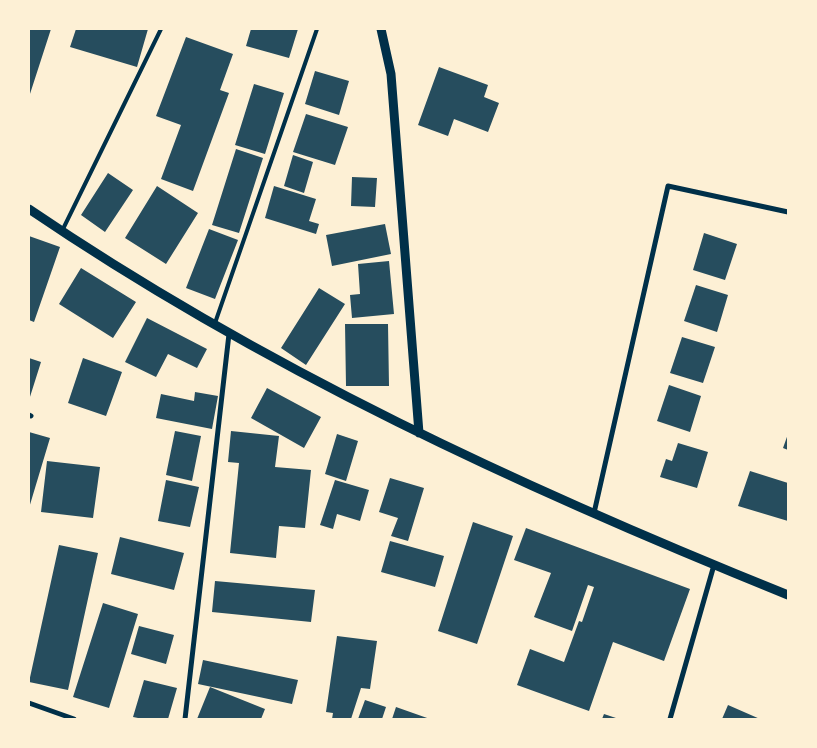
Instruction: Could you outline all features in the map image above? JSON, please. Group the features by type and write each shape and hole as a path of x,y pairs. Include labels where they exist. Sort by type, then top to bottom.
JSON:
{"street":[{"path":"381,29 391,74 419,433"},
{"path":"594,513 668,186 788,212"},
{"path":"29,209 228,334 419,433 594,513 788,595"},
{"path":"185,719 228,334"},
{"path":"670,719 714,565"},
{"path":"29,703 74,719"}],"lane":[{"path":"62,231 161,29"},
{"path":"214,325 316,29"}],"building":[{"path":"29,29 51,29 29,97"},
{"path":"76,29 148,29 137,67 70,47"},
{"path":"251,29 298,29 289,58 246,46"},
{"path":"186,37 233,54 220,90 229,93 193,191 161,179 181,125 156,116"},
{"path":"439,67 488,85 484,97 499,103 488,132 454,119 448,136 418,125"},
{"path":"315,71 349,81 339,115 305,104"},
{"path":"254,84 284,93 265,154 235,145"},
{"path":"306,114 348,127 335,165 293,152"},
{"path":"236,149 263,158 239,233 212,225"},
{"path":"293,155 313,162 304,193 284,186"},
{"path":"108,173 133,190 105,232 81,215"},
{"path":"352,177 377,178 375,207 351,206"},
{"path":"157,186 198,213 166,264 125,238"},
{"path":"274,186 316,199 309,221 319,224 316,234 265,218"},
{"path":"385,224 391,254 332,266 326,235"},
{"path":"209,229 238,240 215,299 186,288"},
{"path":"704,233 737,244 725,280 693,270"},
{"path":"29,236 60,247 34,322 29,320"},
{"path":"389,261 394,314 352,318 350,295 360,294 358,264"},
{"path":"81,268 136,302 113,338 59,304"},
{"path":"696,285 728,295 717,332 684,321"},
{"path":"319,288 345,304 306,365 281,348"},
{"path":"147,318 207,349 197,368 168,354 156,377 125,362"},
{"path":"345,324 388,324 389,386 346,386"},
{"path":"682,337 715,347 703,383 670,373"},
{"path":"29,358 41,362 29,400"},
{"path":"83,358 122,372 106,416 68,403"},
{"path":"669,385 701,396 690,432 657,421"},
{"path":"267,388 321,417 304,448 251,418"},
{"path":"195,392 218,396 212,429 156,418 161,394 194,401"},
{"path":"175,431 201,436 192,481 166,475"},
{"path":"231,431 279,436 275,467 311,470 305,528 279,526 276,558 230,553 239,463 228,462"},
{"path":"29,432 50,438 29,508"},
{"path":"337,434 358,441 346,481 325,474"},
{"path":"788,434 788,450 783,448"},
{"path":"678,443 708,452 697,488 660,477 666,459 672,461"},
{"path":"47,461 100,467 93,518 41,512"},
{"path":"750,471 788,483 788,521 738,506"},
{"path":"390,478 424,488 408,541 391,536 398,518 379,512"},
{"path":"166,480 199,487 190,527 158,521"},
{"path":"335,480 369,490 360,521 337,514 333,529 320,525"},
{"path":"473,522 513,536 477,644 438,631"},
{"path":"526,528 690,589 664,661 613,642 589,711 517,685 530,649 564,662 579,621 582,622 594,587 588,585 572,631 534,617 551,573 514,560"},
{"path":"120,537 184,553 174,590 111,574"},
{"path":"390,541 444,556 435,587 381,572"},
{"path":"59,545 98,553 68,690 29,682"},
{"path":"215,581 315,590 311,622 212,612"},
{"path":"103,603 138,614 109,708 73,697"},
{"path":"139,626 174,635 166,664 131,654"},
{"path":"337,636 377,641 370,689 361,688 351,719 332,719 333,713 326,712"},
{"path":"203,660 298,680 292,704 198,684"},
{"path":"144,680 177,688 168,719 133,717"},
{"path":"210,687 265,709 261,719 197,719"},
{"path":"365,700 386,707 382,719 358,719"},
{"path":"728,705 760,719 722,719"},
{"path":"396,707 430,719 392,719"},
{"path":"604,714 619,719 602,719"}]}
